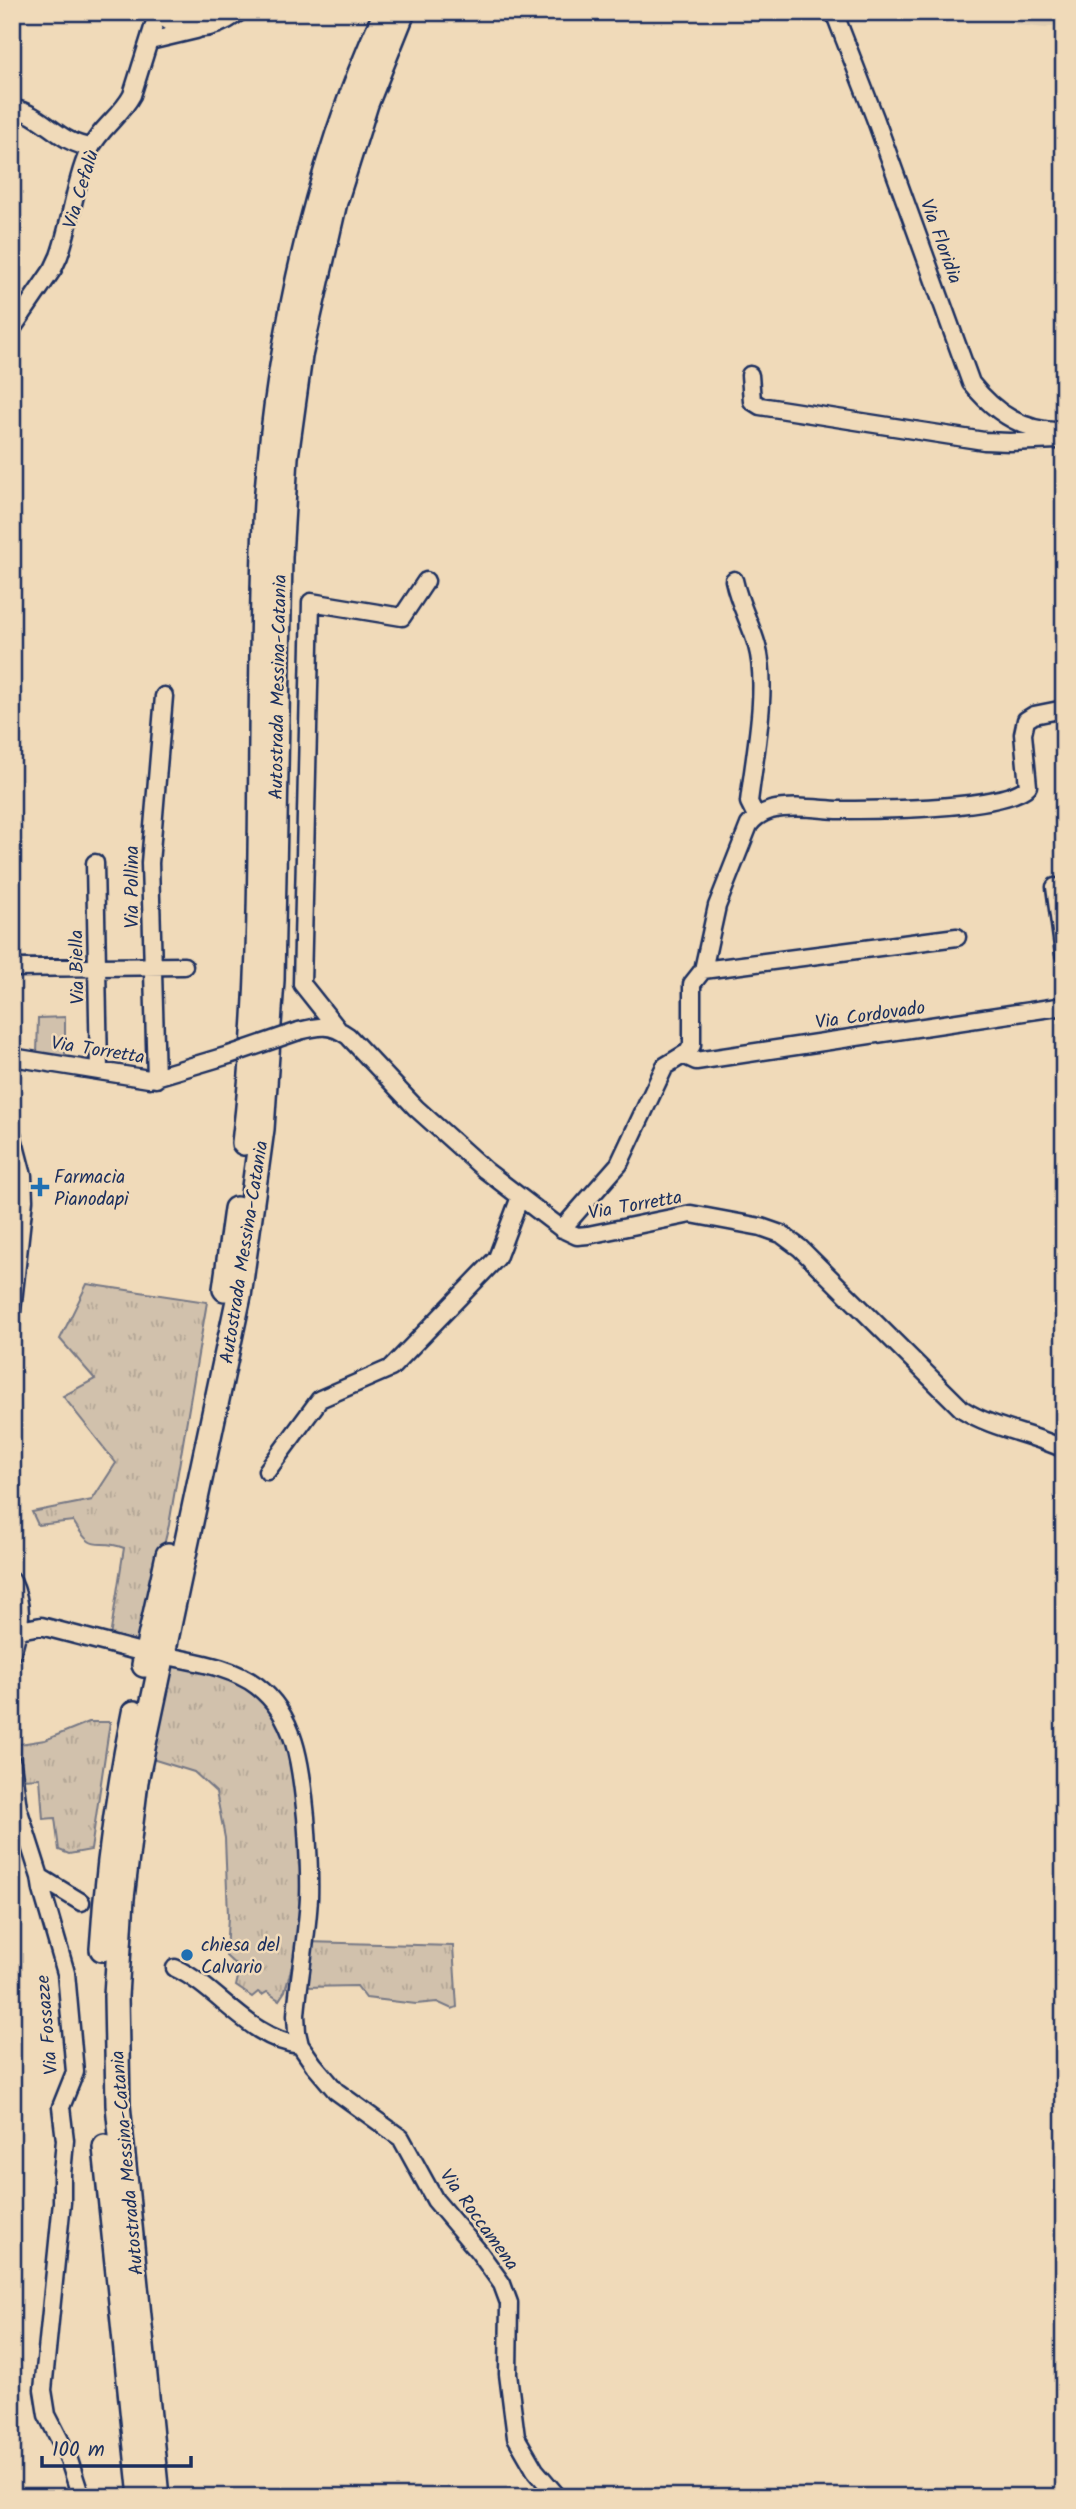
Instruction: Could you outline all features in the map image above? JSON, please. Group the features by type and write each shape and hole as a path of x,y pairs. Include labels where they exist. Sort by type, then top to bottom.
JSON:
{"highway":[{"name":"Autostrada Messina-Catania","path":"141,2497 120,2308 102,2105 100,1996 106,1898 123,1766 224,1292 246,1129 256,968 264,556 276,409 293,306 319,197 351,99 386,12"},
{"name":"Autostrada Messina-Catania","path":"158,2497 118,2105 116,1996 122,1898 136,1781 239,1296 262,1129 273,948 282,508 300,356 335,202 366,104 403,12"}],"main road":[{"path":"162,15 178,25 204,28 217,25 237,12"}],"street":[{"name":"Via Floridia","path":"834,12 971,383 986,401 1020,424 1037,430 1064,431"},
{"name":"Via Cefalù","path":"12,329 53,270 91,147 96,137 126,106 162,15"},
{"path":"151,45 204,28"},
{"path":"12,108 35,115 66,141 77,146 91,147"},
{"path":"750,375 752,401 760,406 984,441 1064,438"},
{"path":"734,580 741,608 757,647 761,672 749,802 756,816"},
{"name":"Via Torretta","path":"426,581 402,617 311,602 302,984 337,1028 348,1036 416,1108 485,1170 562,1229 577,1236 588,1235 691,1214 761,1227 780,1234 810,1258 962,1409 985,1422 1040,1438 1064,1449"},
{"name":"Via Pollina","path":"156,1079 150,863 164,696"},
{"path":"562,1229 619,1164 665,1066 688,1052 692,1045 692,984 703,970 717,906 749,825 756,816 779,808 845,810 971,805 1014,796 1028,786 1023,734 1026,720 1034,715 1064,709"},
{"name":"Via Biella","path":"95,863 99,1070"},
{"path":"1055,887 1064,954"},
{"path":"703,970 957,937"},
{"path":"12,968 184,965"},
{"name":"Via Cordovado","path":"683,1055 696,1060 1064,1006"},
{"name":"Via Torretta","path":"12,1057 156,1079 299,1031 319,1026 337,1028"},
{"path":"12,1134 23,1176 24,1200 12,1311"},
{"path":"268,1471 320,1399 391,1368 497,1258 520,1197"},
{"path":"12,1581 19,1597 21,1611 12,1653"},
{"path":"21,1611 41,1626 137,1651"},
{"path":"19,1630 41,1626"},
{"path":"172,1657 231,1672 260,1688 286,1720 295,1742 301,1764 309,1853 309,1898 296,2015 300,2045 280,2040 259,2029 227,2006 193,1976 175,1968"},
{"name":"Via Fossazze","path":"12,1763 18,1808 66,1973 75,2072 61,2107 65,2140 62,2202 43,2390 47,2415 67,2454 81,2497"},
{"path":"40,1877 81,1902"},
{"name":"Via Roccamena","path":"300,2045 335,2091 401,2138 435,2200 502,2284 509,2303 508,2374 516,2437 536,2470 558,2497"}],"shaded area":[{"path":"994,12 1064,12 1064,22 1046,28 1016,25 1003,14"}],"green space":[{"path":"65,1017 65,1059 37,1055 38,1018"},
{"path":"87,1284 207,1302 169,1525 139,1645 110,1637 124,1548 91,1542 73,1521 38,1525 32,1512 92,1500 116,1463 63,1396 95,1379 60,1339"},
{"path":"174,1663 211,1670 250,1687 266,1701 292,1749 303,1848 303,1899 297,1948 285,1991 279,2000 267,1992 262,1995 258,1992 252,1997 236,1986 240,1969 226,1956 228,1916 225,1838 216,1792 194,1772 152,1759 158,1721"},
{"path":"89,1722 110,1722 91,1850 69,1854 59,1850 55,1818 43,1819 40,1778 22,1779 19,1744 45,1740"},
{"path":"307,1942 453,1946 457,2007 452,2009 437,2002 416,2004 366,1998 357,1986 304,1987"}],"place":[{"name":"Farmacia Pianodapi","path":"40,1187"},
{"name":"chiesa del Calvario","path":"187,1955"}]}
